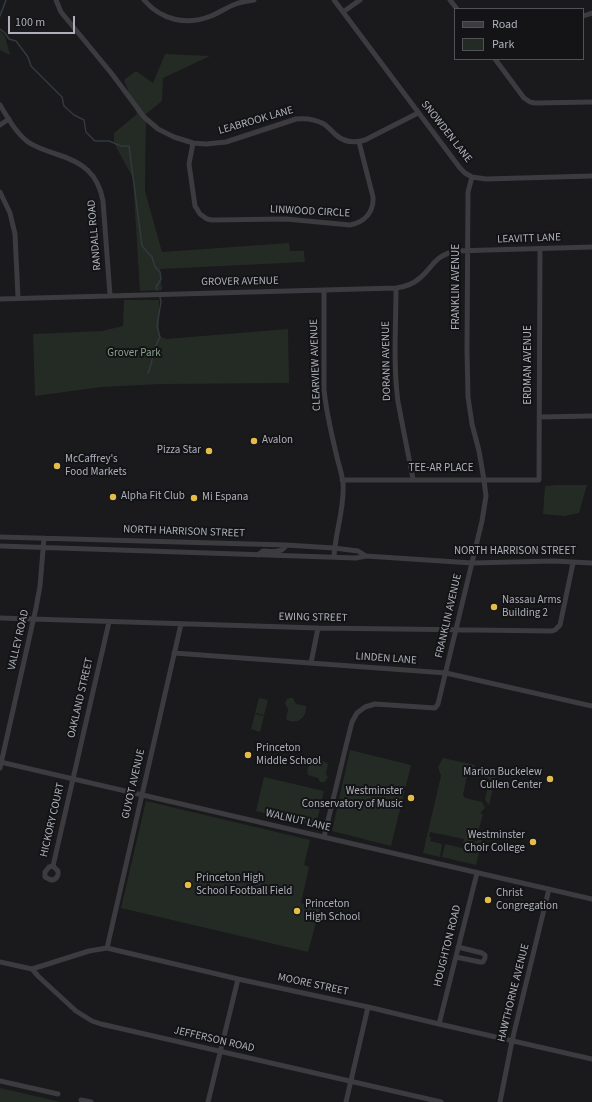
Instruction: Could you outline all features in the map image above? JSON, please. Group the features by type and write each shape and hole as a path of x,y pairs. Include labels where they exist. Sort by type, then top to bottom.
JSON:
{"street":[{"name":"LEABROOK LANE","path":"56,0 61,12 112,74 144,117 158,129 166,133 192,142 206,144 226,142 303,118 316,120 323,123 342,139 359,142"},
{"path":"144,0 150,7 162,15 173,19 191,21 210,16 236,4 254,0"},
{"name":"SNOWDEN LANE","path":"334,0 418,113 465,173 472,177 486,179 592,176"},
{"path":"343,12 360,0"},
{"path":"450,0 456,8"},
{"path":"496,60 524,98 530,102 592,102"},
{"name":"RANDALL ROAD","path":"0,105 16,130 28,142 41,149 80,163 96,180 103,201 110,295"},
{"path":"359,142 418,113"},
{"path":"0,125 9,119"},
{"name":"LINWOOD CIRCLE","path":"192,142 190,164 194,202 196,210 203,217 212,220 286,218 350,225 360,222 367,216 370,212 373,201 359,142"},
{"name":"FRANKLIN AVENUE","path":"324,837 347,740 352,722 357,714 365,707 375,704 435,708 438,704 472,563 486,496 482,463 472,424 468,397 468,192 472,177"},
{"path":"0,192 10,213 15,234 18,298"},
{"name":"LEAVITT LANE","path":"467,251 592,247"},
{"name":"ERDMAN AVENUE","path":"539,480 540,249"},
{"name":"GROVER AVENUE","path":"0,298 396,288 409,285 416,281 442,256 455,251 467,251"},
{"name":"DORANN AVENUE","path":"396,288 396,392 414,479"},
{"name":"CLEARVIEW AVENUE","path":"324,290 325,402 342,480 342,501 334,548 334,557"},
{"path":"539,417 592,416"},
{"name":"TEE-AR PLACE","path":"342,480 539,480"},
{"name":"NORTH HARRISON STREET","path":"0,537 306,546 334,548 358,552 366,556"},
{"name":"VALLEY ROAD","path":"0,764 34,619 40,586 44,538"},
{"path":"230,544 236,552 243,554"},
{"path":"258,555 262,551 281,551 286,545"},
{"name":"NORTH HARRISON STREET","path":"0,546 310,557 356,558 366,556 472,563 553,561 592,563"},
{"path":"306,546 310,557"},
{"name":"EWING STREET","path":"0,618 318,628 552,631 560,625 573,562"},
{"name":"OAKLAND STREET","path":"73,779 109,622"},
{"name":"GUYOT AVENUE","path":"107,948 181,624"},
{"path":"311,663 318,628"},
{"name":"LINDEN LANE","path":"174,653 446,673 592,706"},
{"name":"WALNUT LANE","path":"0,764 73,779 477,873 592,898"},
{"name":"HICKORY COURT","path":"53,866 73,779"},
{"name":"HOUGHTON ROAD","path":"439,1024 477,873"},
{"name":"HAWTHORNE AVENUE","path":"500,1102 512,1041 550,889"},
{"path":"456,957 480,962 483,962 486,958 482,953 458,947"},
{"name":"MOORE STREET","path":"32,969 89,951 107,948 592,1059"},
{"path":"0,962 32,969"},
{"name":"JEFFERSON ROAD","path":"32,969 76,1011 100,1024 441,1102"},
{"path":"208,1102 238,979"},
{"path":"346,1102 368,1007"},
{"path":"0,1081 58,1094"},
{"path":"81,1100 91,1102"}],"green space":[{"path":"0,31 5,36 10,55 0,50"},
{"path":"165,54 210,56 163,78 162,101 146,114 145,191 162,252 289,243 290,251 304,251 305,262 160,269 162,290 140,291 133,178 114,143 114,133 137,114 124,80 136,71 153,83"},
{"name":"Grover Park","path":"124,300 159,300 159,336 166,339 288,329 289,383 162,384 101,387 35,396 33,334 102,331 123,326"},
{"path":"587,485 579,513 564,516 543,514 545,486"},
{"path":"259,698 268,700 264,715 255,713"},
{"path":"293,698 296,704 306,706 303,717 294,722 286,719 288,710 285,703 287,699"},
{"path":"255,714 264,716 260,732 251,729"},
{"path":"350,750 411,765 391,846 332,831"},
{"path":"443,758 475,765 474,773 477,774 480,766 497,771 489,805 485,800 489,780 488,778 471,774 467,776 463,795 465,798 482,802 485,808 480,813 483,814 476,839 468,844 463,844 464,839 430,832 430,841 442,844 440,857 423,853 441,776 438,767"},
{"path":"318,760 328,764 326,774 328,777 325,782 320,782 318,778 308,775 309,765"},
{"path":"264,777 324,791 316,825 256,811"},
{"path":"146,801 310,840 304,865 309,867 301,903 320,908 308,952 121,908"},
{"path":"480,839 482,840 476,865 442,857 445,844 462,848"},
{"path":"0,1088 61,1102 0,1102"}],"waterway":[{"path":"0,16 6,0"},
{"path":"0,29 9,39 16,41 28,57 31,66 62,97 64,106 74,115 84,120 86,132 95,141 109,141 121,146 129,146 142,246 152,257 155,267 160,272 161,279 156,287 157,290"},
{"path":"148,373 160,337 157,326 161,302 160,297"}],"place":[{"name":"Avalon","path":"254,441"},
{"name":"Pizza Star","path":"209,451"},
{"name":"McCaffrey's Food Markets","path":"57,466"},
{"name":"Alpha Fit Club","path":"113,497"},
{"name":"Mi Espana","path":"194,498"},
{"name":"Nassau Arms Building 2","path":"494,607"},
{"name":"Princeton Middle School","path":"248,755"},
{"name":"Marion Buckelew Cullen Center","path":"550,779"},
{"name":"Westminster Conservatory of Music","path":"411,798"},
{"name":"Westminster Choir College","path":"533,842"},
{"name":"Princeton High School Football Field","path":"188,885"},
{"name":"Christ Congregation","path":"488,900"},
{"name":"Princeton High School","path":"297,911"}]}
